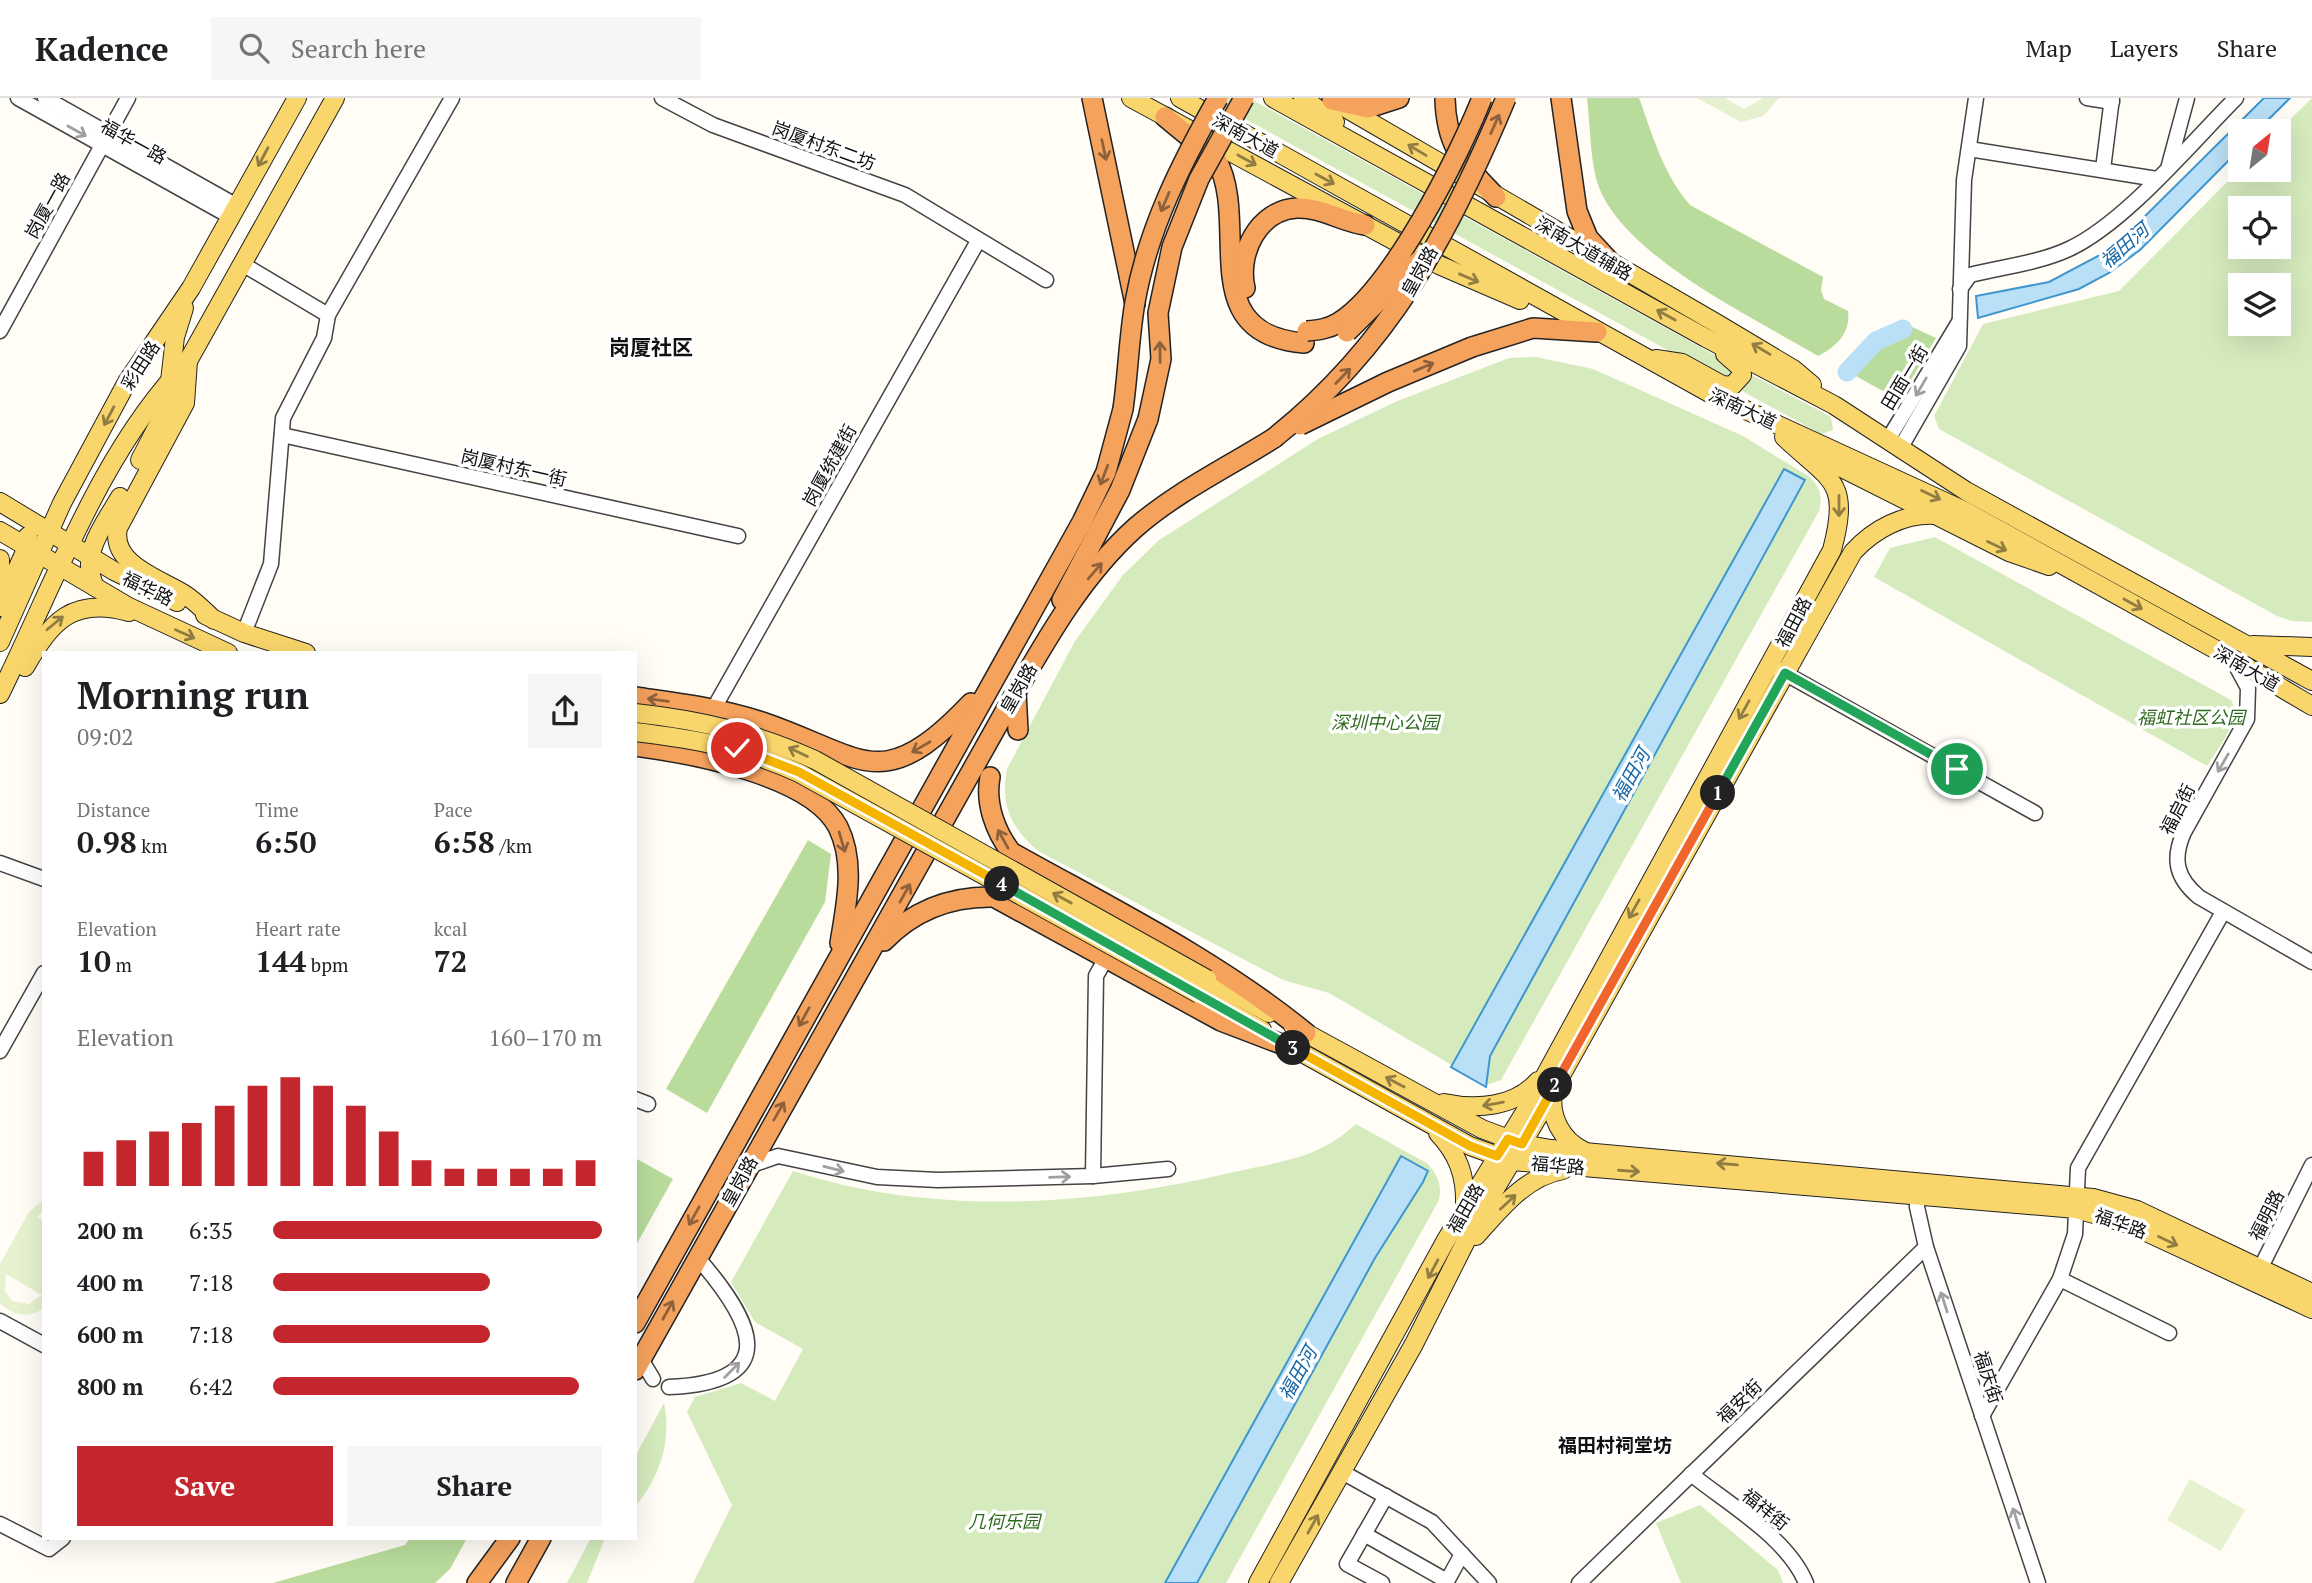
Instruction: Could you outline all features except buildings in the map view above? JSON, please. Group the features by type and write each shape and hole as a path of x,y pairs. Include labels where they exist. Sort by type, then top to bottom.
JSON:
{"highway":[{"path":"1092,98 1116,202 1135,304"},
{"name":"皇岗路","path":"637,1320 1097,493 1111,456 1123,409 1135,304 1158,220 1186,157 1218,98"},
{"path":"1051,631 1075,570 1128,473 1148,419 1161,359 1158,313 1172,247 1195,189 1244,98"},
{"path":"1330,99 1368,108 1399,98"},
{"path":"1445,98 1450,141 1462,161 1496,197"},
{"path":"1365,225 1348,222 1321,211 1295,208 1273,217 1254,234 1248,245 1243,270 1251,304 1270,323 1305,337 1339,323 1388,269 1430,205 1482,98"},
{"name":"皇岗路","path":"637,1368 746,1169 871,954 1051,631 1094,571 1136,527 1274,438 1326,394 1372,344 1415,282 1475,166 1506,98"},
{"path":"1561,98 1575,200 1584,231 1613,265"},
{"path":"1165,117 1216,159 1221,167 1228,198 1231,283 1244,314 1270,336 1331,340 1354,327 1431,250"},
{"path":"1274,438 1388,382 1472,347 1533,328 1597,332"},
{"path":"637,697 714,708 765,723 831,751 869,762 904,757 940,734 989,685"},
{"path":"1016,692 1018,730"},
{"path":"637,746 714,760 756,774 807,797 828,813 838,828 848,871 847,902 837,957"},
{"path":"807,797 830,796 840,785 841,762 831,751"},
{"path":"990,777 989,802 1003,842 1011,852 1226,975 1268,1002 1301,1042"},
{"path":"1011,904 1006,890 1010,876 1022,866 1036,867"},
{"path":"871,954 910,920 951,899 994,897 1221,1021 1301,1042"},
{"path":"477,1583 509,1540"},
{"path":"491,1583 515,1540"},
{"path":"516,1583 541,1540"},
{"path":"529,1583 541,1540"}],"main road":[{"path":"284,118 290,98"},
{"name":"彩田路","path":"0,642 33,550 49,532 127,382 191,288 297,98"},
{"name":"彩田路","path":"0,695 70,544 148,406 188,361 335,98"},
{"path":"314,138 348,98"},
{"path":"1131,98 1439,265 1597,332"},
{"name":"深南大道","path":"1180,98 1645,358 1758,416 1965,511 2231,658 2312,706"},
{"name":"深南大道","path":"1273,98 1706,338 1835,405 1966,491 2312,681"},
{"path":"1303,98 1389,161"},
{"name":"深南大道辅路","path":"1330,99 1793,369 1835,405"},
{"path":"220,235 214,267 197,298 195,310 204,314 220,294 229,289"},
{"path":"95,587 88,570 89,555 167,408 175,337 191,288"},
{"path":"1645,358 1682,363 1722,385 1732,386 1742,375 1741,368 1706,338"},
{"name":"彩田路","path":"188,361 185,403 120,520 117,533 123,553 132,564 188,596 214,620"},
{"path":"1758,416 1784,437 1936,515 2028,560 2073,571"},
{"name":"福田路","path":"1778,669 1832,550 1839,515 1839,494 1832,478 1784,437"},
{"name":"福华路","path":"0,502 123,576 244,633 300,651"},
{"name":"福田路","path":"1279,1583 1462,1252 1505,1158 1778,669 1861,543 1873,533 1913,515 1936,515"},
{"path":"0,607 33,550 27,518"},
{"name":"福华路","path":"0,531 151,618 223,651"},
{"path":"0,559 0,586"},
{"path":"0,695 23,670 47,629 69,613 98,607 151,618"},
{"path":"2238,640 2263,646 2312,647"},
{"name":"福华路","path":"637,713 733,729 815,760 1301,1042 1429,1124 1470,1146 1505,1158 1576,1167 1917,1187"},
{"name":"福华路","path":"637,732 737,748 799,772 1203,987"},
{"name":"福华路","path":"1301,1042 1515,1141 1588,1152 2076,1202 2257,1275 2312,1293"},
{"path":"1428,1099 1472,1107 1508,1102 1550,1080 1552,1107 1558,1127 1572,1144 1588,1152"},
{"path":"1429,1124 1455,1154 1462,1169 1465,1209"},
{"name":"福田路","path":"1258,1583 1465,1209 1505,1158"},
{"path":"1462,1252 1521,1190 1550,1173 1576,1167"},
{"name":"福华路","path":"2257,1275 2312,1308"}],"street":[{"name":"福华一路","path":"18,98 106,139 234,211"},
{"name":"福华一路","path":"45,98 106,139"},
{"name":"岗厦一路","path":"0,331 128,98"},
{"path":"244,633 271,564 283,418 324,338 328,315 452,98"},
{"name":"岗厦村东二坊","path":"662,98 713,125 905,195 1046,280"},
{"path":"1960,289 1964,180 1976,98"},
{"path":"2087,98 2112,100 2103,169"},
{"path":"2169,166 2188,98"},
{"path":"1960,289 1970,275 2068,249 2092,236 2157,179 2236,98"},
{"path":"1969,149 2157,179"},
{"name":"岗厦统建街","path":"714,708 978,241"},
{"path":"244,265 328,315"},
{"name":"田面一街","path":"1895,443 1955,340 1960,321 1960,289"},
{"name":"岗厦村东一街","path":"282,435 738,536"},
{"name":"福启街","path":"2231,658 2244,676 2248,688 2247,719 2184,832 2177,852 2178,868 2185,884 2223,912 2312,962"},
{"path":"1778,669 2035,813"},
{"path":"0,863 42,878"},
{"path":"1982,1416 2060,1279 2072,1245 2078,1168 2223,912"},
{"path":"1093,1176 1096,976 1106,958"},
{"path":"0,1051 42,976"},
{"path":"746,1169 760,1160 778,1156 877,1177 938,1180 1093,1176 1168,1168"},
{"name":"福明路","path":"2257,1275 2312,1165"},
{"name":"福庆街","path":"1917,1187 1926,1247 2038,1583"},
{"name":"福安街","path":"1578,1583 1926,1247"},
{"path":"669,1387 705,1385 724,1379 738,1365 748,1346 748,1337 736,1307 697,1257"},
{"path":"2060,1279 2169,1333"},
{"path":"0,1321 42,1344"},
{"path":"1342,1472 1432,1522 1489,1583"},
{"name":"福祥街","path":"1691,1474 1784,1549 1798,1565 1806,1583"},
{"path":"1382,1583 1348,1564 1385,1496"},
{"path":"0,1524 48,1549 61,1540"},
{"path":"1364,1534 1446,1582 1462,1554"}],"green space":[{"path":"1207,98 1249,98 1731,364 1734,375 1722,380"},
{"path":"1587,98 1639,98 1666,168 1690,205 1823,277 1821,290 1824,299 1848,311 1845,333 1836,344 1818,356 1690,281 1630,232 1608,206 1596,178"},
{"path":"1697,98 1725,98 1744,109 1763,98 1779,98 1763,116 1741,122"},
{"path":"2312,98 2312,622 2292,621 2277,616 1939,429 1934,416 1983,324 2119,291 2228,181 2291,182 2290,119"},
{"path":"1912,327 1936,338 1899,400 1854,375 1883,342"},
{"name":"深圳中心公园","path":"1536,357 1593,369 1743,436 1810,477 1818,489 1821,501 1819,511 1501,1080 1486,1085 1329,993 1283,980 1038,851 1014,824 1007,805 1005,782 1007,769 1075,641 1123,575 1159,540 1318,439 1395,402 1509,358"},
{"path":"1750,374 1831,417 1833,430 1821,434 1742,391"},
{"name":"福虹社区公园","path":"1935,537 2231,700 2234,708 2231,725 2207,766 1874,577 1890,548"},
{"path":"808,840 831,854 825,902 707,1113 666,1089"},
{"name":"几何乐园","path":"1356,1124 1428,1164 1438,1181 1439,1200 1226,1583 693,1583 732,1505 687,1412 695,1397 741,1383 775,1401 803,1349 755,1322 731,1282 793,1171 847,1186 902,1195 1013,1202 1069,1199 1180,1184 1284,1161 1328,1145"},
{"path":"637,1159 673,1179 637,1243"},
{"path":"42,1201 42,1212 37,1217 42,1220 42,1295 42,1309 27,1315 10,1311 0,1303 0,1264 29,1212","holes":["6,1274 42,1295 29,1304 12,1301 5,1291"]},
{"path":"664,1403 666,1431 662,1458 651,1483 637,1504 637,1453"},
{"path":"2190,1479 2245,1510 2221,1551 2167,1520"},
{"path":"1700,1505 1778,1570 1783,1583 1681,1583 1656,1523"},
{"path":"409,1540 466,1540 450,1569 435,1583 273,1583 405,1545"},
{"path":"590,1540 604,1540 587,1583 567,1583"}],"water":[{"path":"2264,98 2290,98 2269,119 2243,119"},
{"path":"2228,134 2228,161 2140,250 2109,273 2079,289 1978,318 1976,296 2049,282 2113,248"},
{"path":"1784,469 1805,480 1490,1056 1486,1087 1451,1067"},
{"path":"1401,1156 1428,1171 1423,1182 1375,1258 1197,1583 1165,1583"}],"waterway":[{"name":"福田河","path":"1847,372 1876,341 1903,329"}],"district":[{"name":"岗厦社区","path":"651,347"},
{"name":"福田村祠堂坊","path":"1615,1444"}],"route":[{"path":"737,748 799,772 1470,1146 1497,1156 1508,1139 1522,1144 1785,673 1957,769"}]}
